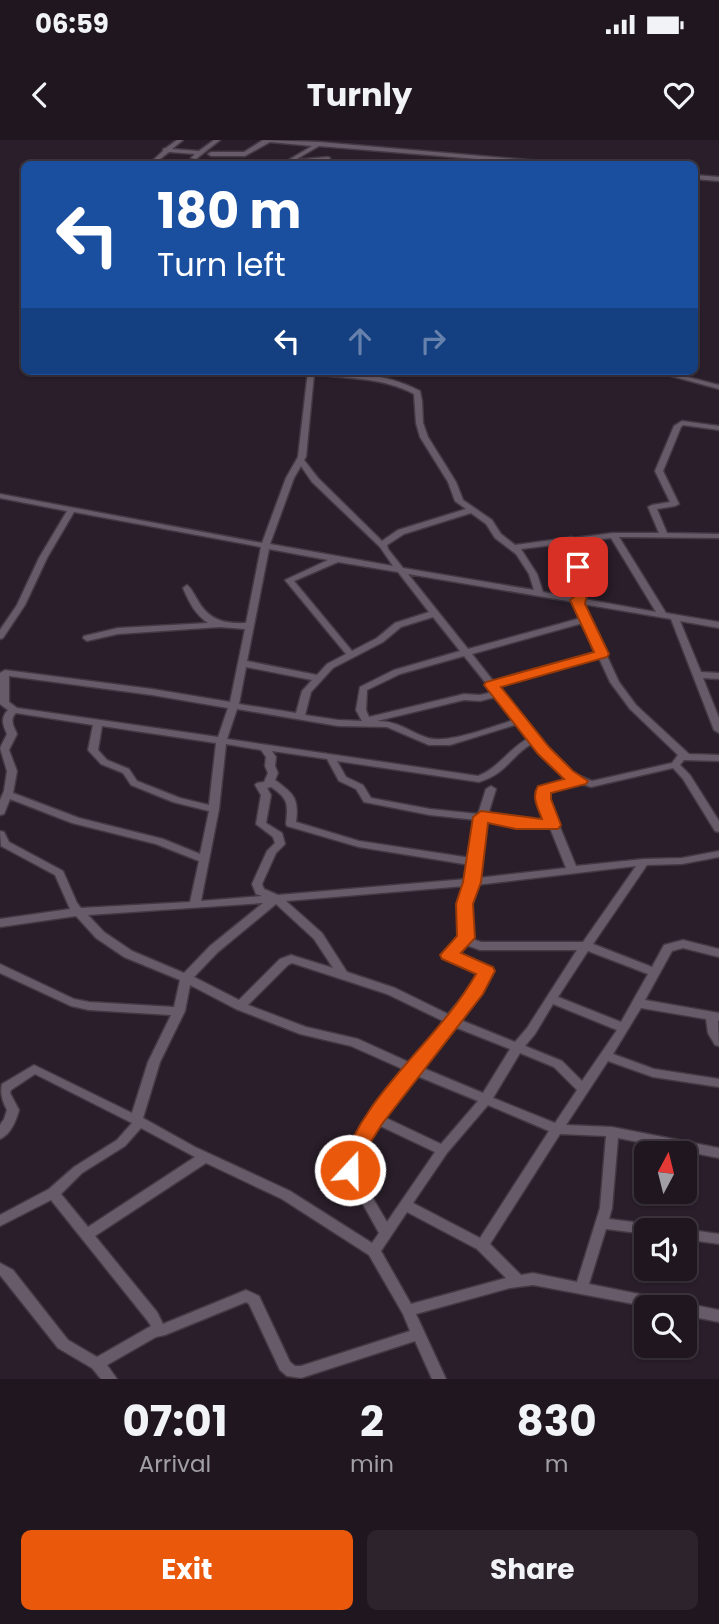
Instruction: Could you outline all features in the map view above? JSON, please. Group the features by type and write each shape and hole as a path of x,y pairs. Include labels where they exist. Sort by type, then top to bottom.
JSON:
{"street":[{"path":"191,161 209,142 217,140"},
{"path":"211,154 245,153 267,140 320,142 514,161"},
{"path":"154,161 164,149 179,141 191,152"},
{"path":"291,161 320,142"},
{"path":"330,161 330,153 350,147"},
{"path":"164,149 199,153"},
{"path":"214,161 221,155"},
{"path":"445,161 454,156"},
{"path":"698,177 719,179"},
{"path":"195,905 214,809 221,742 234,705 266,543 290,478 301,461 311,375"},
{"path":"344,375 376,379 409,388 417,393 420,425 427,443 457,488 459,501 489,522 498,536 519,552 533,574 539,594"},
{"path":"672,375 719,387"},
{"path":"664,536 652,507 676,504 659,471 673,435 681,423 719,428"},
{"path":"301,461 356,522 384,547 398,569 466,651 519,721 567,774 591,784 675,765"},
{"path":"0,496 266,543 337,559 719,625"},
{"path":"0,636 21,605 43,558 72,509"},
{"path":"384,547 388,540 401,532 472,510"},
{"path":"512,548 613,535 719,536"},
{"path":"613,535 663,615"},
{"path":"571,539 582,583 578,601 615,682 633,707 686,757"},
{"path":"337,559 289,580 350,654"},
{"path":"187,588 195,606 209,621 217,625"},
{"path":"300,715 307,691 330,666 380,640 405,622 435,613"},
{"path":"675,618 716,713 719,730"},
{"path":"361,722 363,689 397,672 586,620"},
{"path":"87,638 118,631 217,625 249,626"},
{"path":"361,722 464,697 480,698 495,689 602,654"},
{"path":"242,663 317,678"},
{"path":"519,721 450,742 429,742 411,735 401,727 389,724 330,722 300,715 2,672 4,702 12,710 479,779 492,776 505,765 515,748 534,739"},
{"path":"698,676 719,676"},
{"path":"0,812 8,795 12,771 4,750 12,734 7,723 12,710"},
{"path":"99,723 93,750 104,762 126,771 134,783 177,800 214,809"},
{"path":"265,749 271,757 272,769 268,785 260,785 266,795 261,824 278,835 280,844 272,851 257,884 260,891 276,898 317,936 343,975"},
{"path":"331,758 342,779 360,788 368,800 430,812 552,825"},
{"path":"675,765 678,758 719,758"},
{"path":"675,765 687,777 719,829"},
{"path":"269,781 292,797 294,802 291,824 296,826 359,844 475,862"},
{"path":"573,871 552,825 543,799 543,789 580,781"},
{"path":"491,789 481,817 472,882 464,904 466,938 472,944 480,946 586,946 654,972"},
{"path":"8,795 76,821 159,841 204,859"},
{"path":"0,837 5,844 59,873 77,912 86,917 100,935 128,954 186,978 240,1006 304,1031 354,1042 485,1101 557,1129 612,1132 719,1153"},
{"path":"0,923 77,912 472,882 644,862 682,861 719,854"},
{"path":"374,1251 443,1150 485,1101 518,1046 531,1031 644,862"},
{"path":"0,1221 53,1193 78,1170 121,1143 138,1121 154,1062 179,1011 186,978 214,949 276,898"},
{"path":"387,1234 350,1170 357,1147 375,1118 415,1070 450,1020 476,989 486,971 449,955 466,938"},
{"path":"482,1245 606,1056 667,948 674,945 719,953"},
{"path":"240,1006 284,961 291,959 391,991 450,1020 518,1046 558,1064 583,1089"},
{"path":"0,968 71,1002 89,1006 179,1011"},
{"path":"551,999 624,1027"},
{"path":"638,1003 715,1016 714,1033 719,1042"},
{"path":"606,1056 653,1073 719,1083"},
{"path":"0,1134 10,1121 13,1110 4,1093 6,1087 34,1069 205,1157 286,1195 374,1251 408,1311 436,1378"},
{"path":"375,1118 443,1150"},
{"path":"582,1287 606,1208 612,1132"},
{"path":"86,1235 205,1157"},
{"path":"53,1193 152,1316 160,1331"},
{"path":"407,1206 482,1245 518,1281"},
{"path":"602,1223 634,1227"},
{"path":"697,1236 719,1239"},
{"path":"0,1268 8,1274 62,1344 97,1364 110,1379"},
{"path":"408,1311 533,1279 634,1298"},
{"path":"97,1364 154,1331 160,1331 237,1297 246,1296 254,1300 285,1366 292,1372 301,1372 419,1334"},
{"path":"697,1312 719,1316"}],"route":[{"path":"350,1170 357,1147 375,1118 415,1070 450,1020 476,989 486,971 449,955 466,938 464,904 472,882 481,817 552,825 541,793 543,789 580,781 567,774 543,750 492,685 602,654 577,600 580,601 582,583 578,567"}]}
